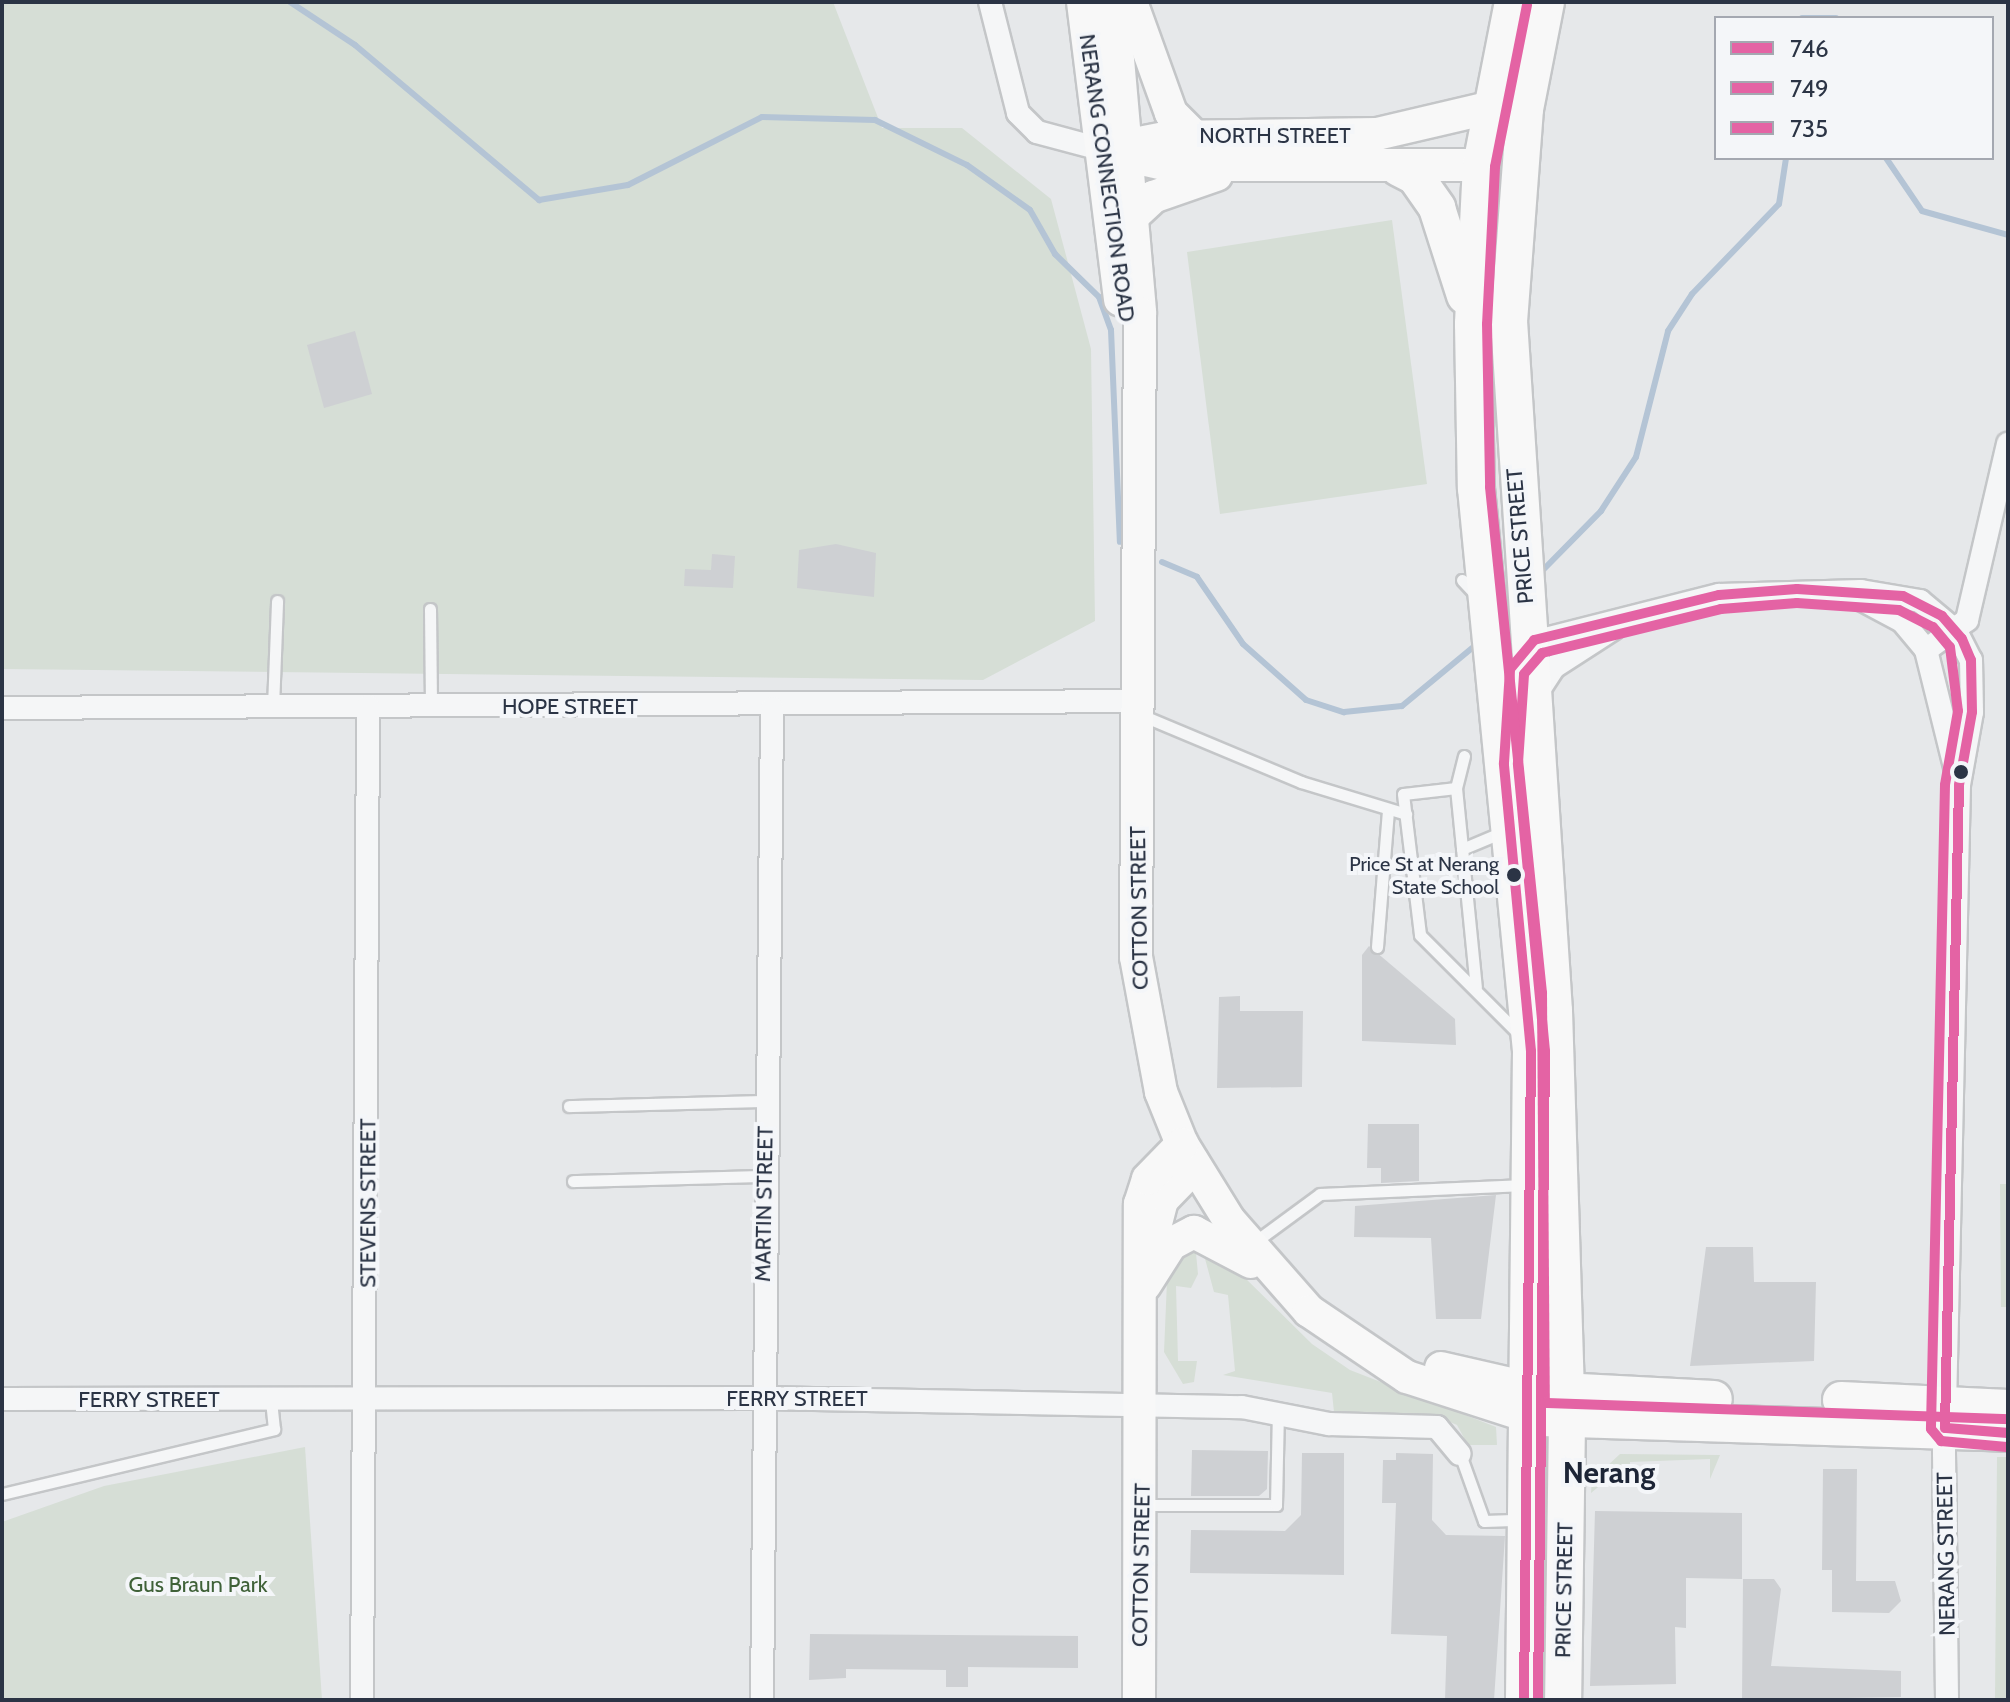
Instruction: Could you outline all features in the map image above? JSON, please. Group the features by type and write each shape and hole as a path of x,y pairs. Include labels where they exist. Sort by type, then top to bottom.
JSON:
{"main road":[{"name":"NERANG CONNECTION ROAD","path":"1083,2 1135,214 1137,707"},
{"name":"NERANG CONNECTION ROAD","path":"1113,2 1122,151 1122,314 1135,354"},
{"path":"1131,2 1171,113 1194,136"},
{"path":"1473,324 1481,165 1505,145 1513,2"},
{"path":"1509,108 1546,2"},
{"name":"NORTH STREET","path":"1122,151 1194,136 1377,134 1509,108"},
{"name":"PRICE STREET","path":"1509,108 1513,469 1534,702 1549,1405 1562,1700"},
{"name":"NORTH STREET","path":"1122,151 1250,166 1399,168 1481,165"},
{"path":"1135,214 1167,190 1250,166"},
{"path":"1399,168 1415,176 1437,208 1473,324"},
{"name":"PRICE STREET","path":"1473,324 1471,549 1487,606 1513,826 1531,1051 1533,1185 1549,1405 1528,1520 1524,1700"},
{"path":"1504,763 1510,669 1530,643"},
{"name":"COTTON STREET","path":"1137,707 1140,994 1153,1064 1188,1155 1142,1191 1145,1285 1139,1700"},
{"path":"1188,1155 1245,1250 1332,1329 1416,1381 1549,1405 1947,1415 2008,1408"},
{"path":"1145,1285 1185,1235 1209,1235 1245,1250"},
{"path":"1947,1415 2008,1433"}],"street":[{"name":"NORTH STREET","path":"990,2 1018,113 1037,132 1122,151"},
{"path":"1817,590 1882,607 1926,650 1956,631 1974,597 2008,444"},
{"path":"1530,643 1719,595 1817,590 1903,596 1956,631"},
{"path":"1534,702 1554,667 1643,615"},
{"name":"NERANG STREET","path":"1947,1700 1947,1415 1959,785 1972,699 1971,660 1956,631"},
{"name":"NERANG STREET","path":"1926,650 1959,785"},
{"name":"STEVENS STREET","path":"362,1700 367,1402 368,706"},
{"name":"HOPE STREET","path":"2,708 1137,707"},
{"name":"MARTIN STREET","path":"762,1700 761,1398 772,708"},
{"name":"FERRY STREET","path":"2,1399 367,1402 761,1398 1143,1404 1278,1412 1329,1424 1434,1426 1451,1435 1460,1454"}],"lane":[{"path":"1462,580 1487,606"},
{"path":"273,707 277,601"},
{"path":"430,609 431,706"},
{"path":"1137,707 1301,782 1406,814"},
{"path":"1464,756 1456,788 1476,987"},
{"path":"1456,788 1403,794 1421,940 1476,987 1531,1051"},
{"path":"1377,947 1388,810"},
{"path":"1462,849 1513,826"},
{"path":"569,1106 766,1101"},
{"path":"573,1181 764,1176"},
{"path":"1245,1250 1320,1194 1533,1185"},
{"path":"2,1494 274,1429 271,1401"},
{"path":"1142,1505 1276,1505 1278,1412"},
{"name":"FERRY STREET","path":"1460,1454 1484,1521 1528,1520"}],"green space":[{"path":"2,2 833,2 882,128 962,128 1051,199 1091,349 1095,621 983,680 2,669"},
{"path":"1392,220 1427,484 1220,514 1187,252"},
{"path":"2000,1184 2008,1184 2008,1307 2001,1307"},
{"path":"1190,1245 1242,1275 1312,1344 1350,1370 1496,1427 1497,1445 1468,1445 1457,1425 1434,1415 1334,1412 1332,1393 1223,1375 1235,1371 1228,1295 1214,1292 1204,1255 1196,1253 1198,1274 1191,1288 1176,1286 1178,1361 1197,1361 1194,1382 1183,1384 1164,1352 1167,1281 1174,1258"},
{"name":"Gus Braun Park","path":"305,1447 322,1700 2,1700 2,1522 104,1486"},
{"path":"1620,1454 1720,1455 1710,1479 1710,1459 1630,1462 1630,1477 1609,1478 1591,1493 1592,1480"},
{"path":"1997,1457 2008,1457 2008,1700 1995,1700"}],"building":[{"path":"355,331 372,394 324,408 307,345"},
{"path":"836,544 876,553 874,597 797,588 799,550"},
{"path":"712,554 735,556 733,588 684,586 685,569 711,570"},
{"path":"1369,946 1455,1019 1456,1045 1362,1041 1362,955"},
{"path":"1240,996 1240,1011 1303,1011 1302,1087 1217,1088 1219,997"},
{"path":"1368,1124 1419,1124 1419,1181 1381,1183 1381,1168 1367,1168"},
{"path":"1496,1195 1481,1319 1436,1319 1431,1238 1354,1237 1355,1206"},
{"path":"1706,1247 1753,1247 1754,1282 1816,1282 1814,1361 1690,1366"},
{"path":"1192,1450 1268,1451 1267,1489 1259,1496 1191,1496"},
{"path":"1302,1453 1344,1453 1344,1575 1190,1573 1191,1530 1285,1531 1301,1515"},
{"path":"1396,1453 1433,1454 1432,1520 1446,1535 1505,1536 1494,1700 1445,1700 1447,1636 1391,1634 1396,1503 1382,1503 1383,1460 1396,1460"},
{"path":"1823,1469 1857,1469 1856,1581 1895,1581 1901,1601 1889,1613 1832,1612 1832,1570 1822,1570"},
{"path":"1595,1511 1742,1513 1742,1579 1686,1578 1686,1628 1675,1627 1676,1684 1590,1686"},
{"path":"1743,1579 1774,1579 1781,1589 1771,1666 1901,1671 1901,1697 1742,1700"},
{"path":"810,1634 1078,1636 1078,1668 968,1667 968,1687 946,1687 946,1670 846,1669 846,1678 809,1680"}],"waterway":[{"path":"290,2 355,45 539,200 628,185 762,117 875,120 967,165 1030,210 1055,254 1099,297 1111,330 1120,542"},
{"path":"1543,570 1601,511 1636,457 1668,331 1692,294 1779,204 1786,160"},
{"path":"1887,160 1922,211 2008,235"},
{"path":"1162,562 1197,577 1243,644 1306,700 1344,712 1402,706 1472,648"}],"transit line":[{"name":"735","path":"1527,5 1495,167 1487,324 1490,487 1542,993 1545,1403 2008,1419"},
{"name":"746","path":"1524,1700 1531,1051 1504,763 1510,669 1534,640 1719,595 1797,589 1903,596 1942,616 1962,639 1971,660 1972,712 1959,785 1945,1428 2008,1433"},
{"name":"749","path":"1538,1700 1545,1051 1518,763 1524,674 1542,653 1721,609 1797,603 1899,610 1933,627 1950,647 1958,711 1945,785 1931,1429 1941,1441 2007,1447"}],"place":[{"name":"Price St at Nerang State School","path":"1514,875"}],"district":[{"name":"Nerang","path":"1609,1473"}]}
